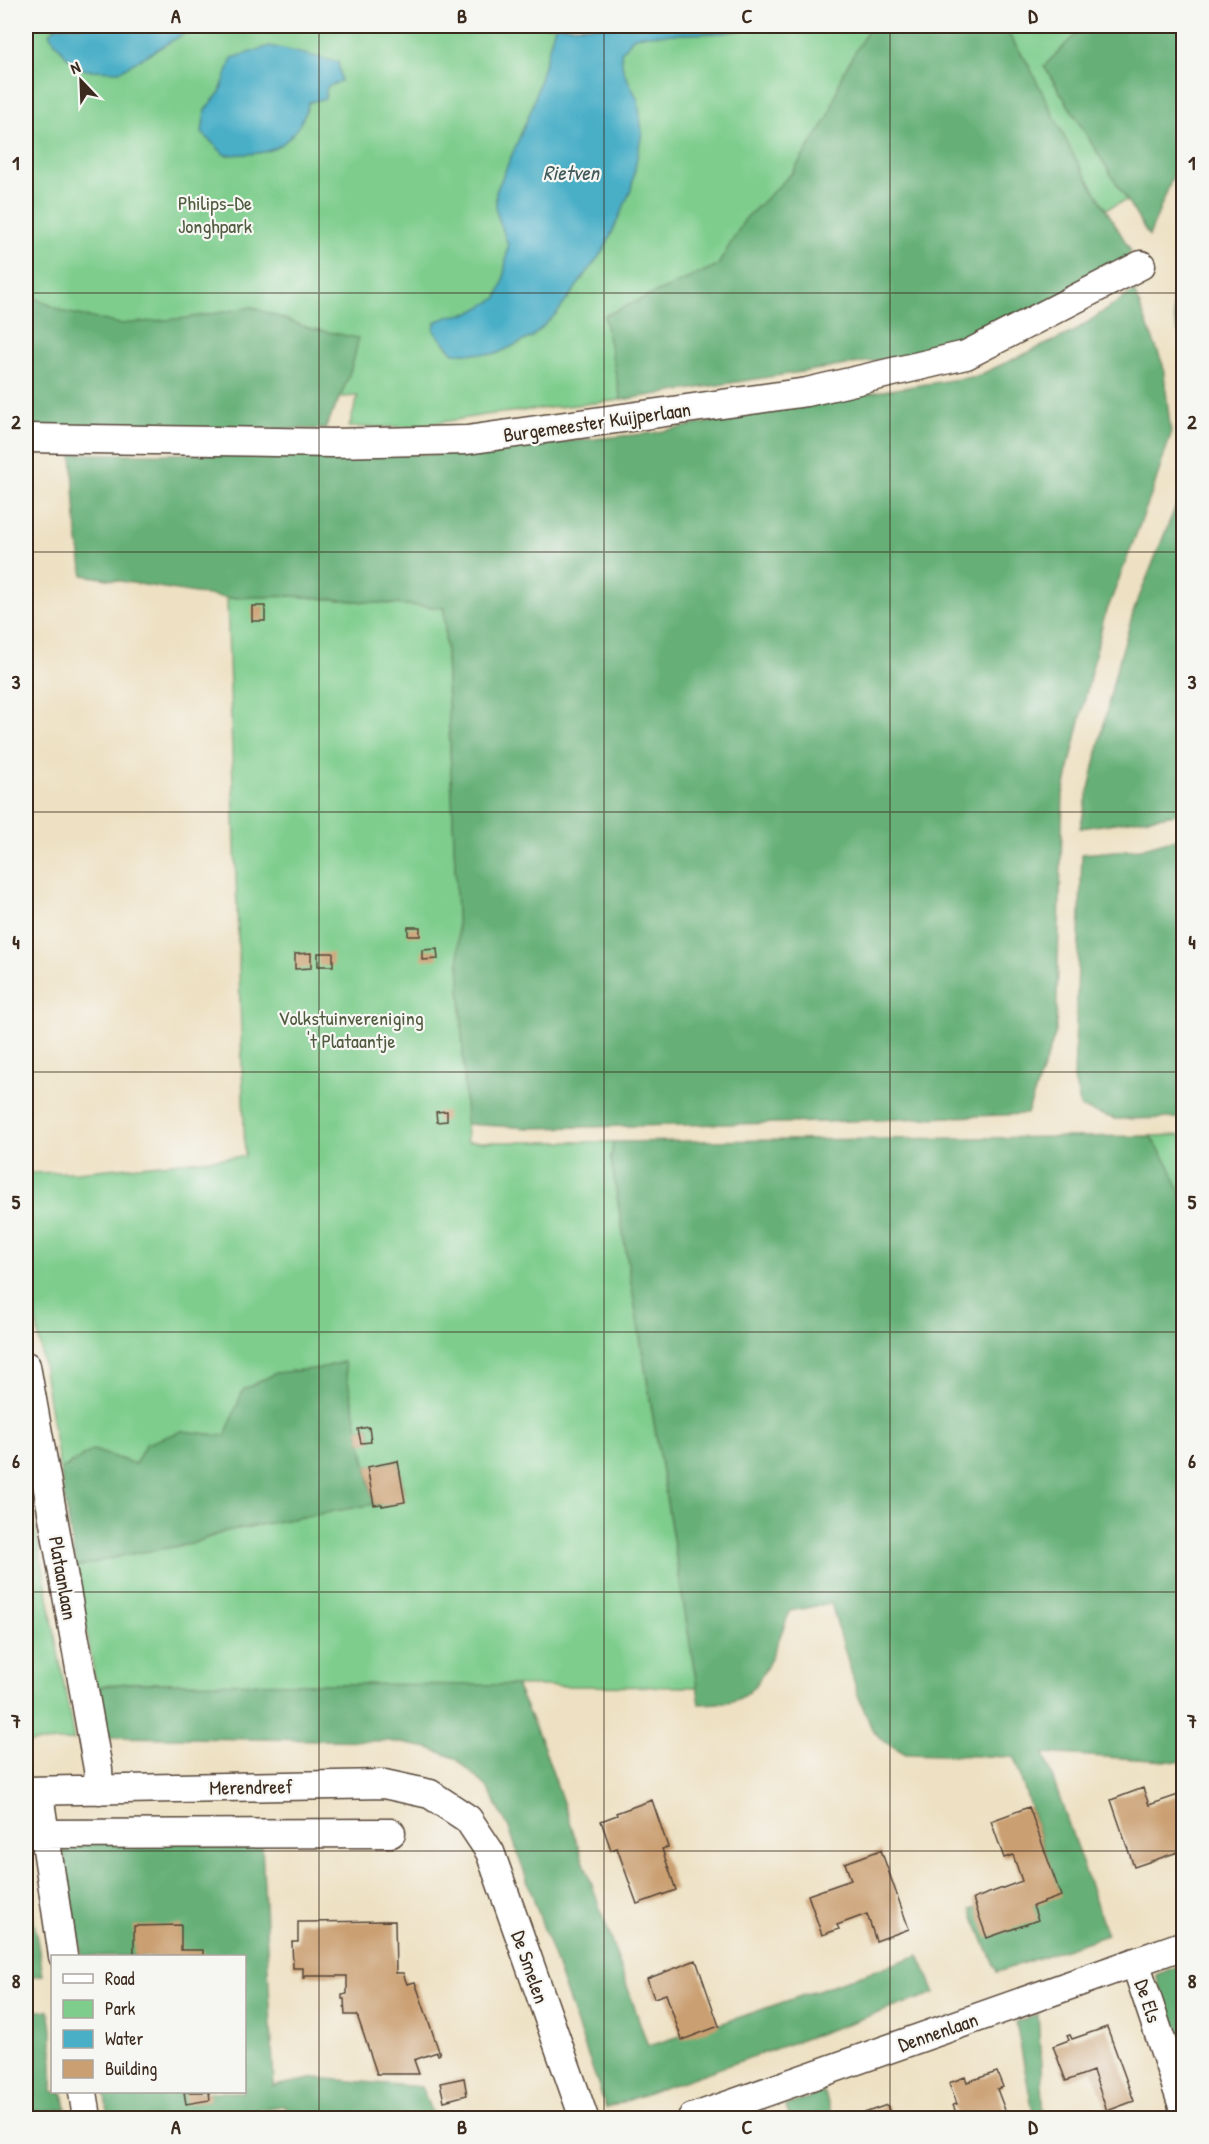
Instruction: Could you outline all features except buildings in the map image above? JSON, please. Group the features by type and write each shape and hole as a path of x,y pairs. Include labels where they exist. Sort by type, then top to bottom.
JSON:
{"street":[{"name":"Burgemeester Kuijperlaan","path":"26,438 332,443 467,440 807,392 966,355 1141,265"},
{"name":"Plataanlaan","path":"26,1366 98,1769 99,1791"},
{"name":"Merendreef","path":"33,1791 384,1784 430,1794 468,1819"},
{"path":"33,1791 35,1834 63,1955"},
{"name":"De Smelen","path":"468,1819 489,1852 584,2118"},
{"path":"35,1834 392,1833"},
{"name":"Dennenlaan","path":"692,2118 1184,1945"},
{"name":"De Els","path":"1135,1962 1184,2109"},
{"path":"83,2093 87,2118"}],"green space":[{"name":"Philips-De Jonghpark","path":"26,26 1177,26 1148,192 685,376 617,381 621,400 485,415 413,427 349,427 358,396 26,417"},
{"path":"870,26 1003,26 1027,62 1074,156 1131,251 1123,265 962,347 621,400 604,316 718,265 745,219 792,173 828,118 842,75"},
{"path":"1084,26 1183,26 1183,151 1149,236 1044,66"},
{"path":"1183,242 1183,340 1174,318 1173,292"},
{"path":"1134,291 1163,365 1171,434 1153,490 1103,621 1063,794 1056,1032 1027,1114 825,1122 531,1128 466,1124 444,608 292,596 227,598 83,575 77,534 72,454 444,454 653,433 819,401 977,376 1073,332"},
{"path":"26,294 65,312 120,324 187,318 252,307 309,328 358,338 341,396 325,429 26,428"},
{"path":"1183,488 1183,813 1080,828 1115,675 1134,610"},
{"name":"Volkstuinvereniging 't Plataantje","path":"292,596 444,608 467,1142 613,1142 611,1160 697,1687 128,1683 96,1687 76,1567 130,1554 191,1544 226,1531 374,1504 383,1506 405,1501 398,1461 367,1467 361,1443 371,1441 369,1427 358,1429 343,1362 321,1368 225,1436 182,1431 146,1444 135,1464 93,1450 60,1470 26,1257 26,1173 77,1172 245,1156 227,598"},
{"path":"1183,837 1183,1118 1115,1119 1081,1108 1074,1079 1082,854 1140,849"},
{"path":"1183,1135 1183,1202 1169,1165 1150,1136"},
{"path":"1150,1136 1169,1165 1184,1202 1183,1764 1182,1762 1044,1753 1107,1935 997,1972 971,1910 1053,1877 1014,1757 906,1754 883,1741 872,1729 858,1695 831,1603 790,1611 770,1660 748,1693 729,1702 700,1704 611,1159 613,1142"},
{"path":"344,1362 374,1504 226,1531 191,1544 130,1554 76,1567 60,1470 93,1450 135,1464 146,1444 182,1431 225,1436 243,1390 276,1373 321,1368"},
{"path":"27,1481 74,1740 26,1743"},
{"path":"128,1683 516,1685 543,1745 648,2046 723,2023 919,1955 935,1993 606,2108 509,1828 487,1787 455,1758 429,1748 389,1741 105,1737 96,1687"},
{"path":"261,1826 274,2086 316,2078 421,2087 434,2118 366,2116 359,2118 290,2118 286,2105 214,2118 109,2118 104,2093 246,2093 246,1955 82,1955 61,1840"},
{"path":"26,1874 43,1975 26,1977"},
{"path":"1184,1964 1183,2055 1156,1975"},
{"path":"49,2010 51,2093 63,2093 66,2109 26,2112 26,2012"},
{"path":"1038,2014 1044,2118 1034,2118 1016,2022"},
{"path":"824,2092 833,2118 790,2118 786,2106"}],"water":[{"path":"57,26 193,26 184,34 120,71 85,70 66,56 49,34"},
{"name":"Rietven","path":"555,26 763,26 724,33 642,35 633,38 621,53 623,70 638,100 642,132 631,190 605,248 558,312 532,337 496,354 454,353 434,331 435,322 450,316 470,313 497,298 503,282 508,245 496,211 496,192 532,108"},
{"path":"270,46 338,62 341,81 327,87 325,99 309,102 294,132 276,148 252,154 225,155 202,133 205,110 220,92 232,58"}]}
